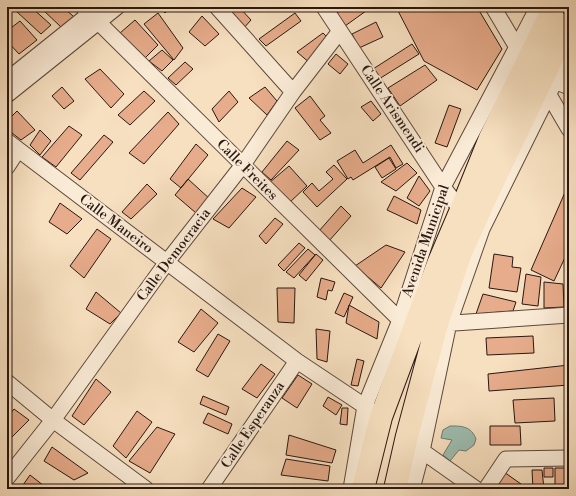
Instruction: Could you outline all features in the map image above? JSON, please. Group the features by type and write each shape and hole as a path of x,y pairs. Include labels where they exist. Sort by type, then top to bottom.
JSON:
{"highway":[{"name":"Avenida Municipal","path":"363,489 373,411 406,326 438,264 490,138 522,55 554,7"},
{"path":"395,489 414,444 443,324 466,242 484,201 549,86 569,23"}],"street":[{"path":"7,80 92,13 117,7"},
{"path":"217,7 293,92"},
{"name":"Calle Arismendi","path":"324,7 443,187 461,210"},
{"path":"493,7 522,55 549,86 569,129"},
{"name":"Avenida Municipal","path":"406,326 443,187 522,55 538,7"},
{"path":"7,95 92,13"},
{"name":"Calle Freites","path":"92,13 242,166 406,326"},
{"name":"Calle Democracia","path":"7,478 54,420 167,262 242,166 293,92 340,31"},
{"path":"549,86 569,53"},
{"path":"549,86 569,87"},
{"path":"7,167 13,145"},
{"name":"Calle Maneiro","path":"13,145 297,361 373,411"},
{"path":"443,324 569,315"},
{"name":"Calle Esperanza","path":"209,489 297,361"},
{"path":"7,382 54,420 146,489"},
{"name":"Avenida Municipal","path":"351,489 373,411"},
{"path":"412,489 414,444"},
{"path":"414,444 476,489"},
{"path":"486,489 506,460 569,458"}],"shaded area":[{"path":"450,426 469,429 472,431 476,439 474,445 466,451 459,450 450,461 443,455 452,440 441,438 443,430"}],"building":[{"path":"21,7 31,7 51,25 41,34 16,11"},
{"path":"40,7 63,7 74,17 62,28"},
{"path":"160,7 171,7 165,13"},
{"path":"235,7 239,7 251,20 243,29 229,12"},
{"path":"344,7 363,7 366,11 345,26 336,14"},
{"path":"396,7 477,7 502,49 477,90 424,61"},
{"path":"158,13 183,48 174,60 144,24"},
{"path":"295,13 301,21 266,46 259,39"},
{"path":"202,16 219,34 205,46 189,32"},
{"path":"135,20 158,45 145,58 120,33"},
{"path":"20,21 37,40 19,54 7,41 7,31"},
{"path":"376,22 383,37 359,48 352,34"},
{"path":"323,33 330,40 311,64 297,52"},
{"path":"412,44 419,54 379,79 373,69"},
{"path":"162,50 173,60 162,71 149,61"},
{"path":"336,54 348,64 340,74 328,64"},
{"path":"7,57 12,63 7,68"},
{"path":"185,62 193,69 176,85 168,78"},
{"path":"425,65 437,80 400,106 388,88"},
{"path":"100,69 124,94 111,108 85,79"},
{"path":"62,87 74,101 64,109 52,96"},
{"path":"265,87 277,101 267,115 249,98"},
{"path":"144,91 155,101 130,125 118,115"},
{"path":"229,91 238,102 219,122 212,109"},
{"path":"310,96 325,116 320,120 331,133 320,140 295,108"},
{"path":"371,101 381,114 373,121 361,107"},
{"path":"449,105 461,109 447,147 435,143"},
{"path":"17,111 35,130 21,140 7,129 7,121"},
{"path":"168,112 179,124 144,164 129,153"},
{"path":"69,126 82,135 56,167 42,157"},
{"path":"40,130 51,141 40,155 30,145"},
{"path":"104,135 113,142 80,180 71,173"},
{"path":"287,141 299,150 271,180 262,172"},
{"path":"196,144 208,155 181,188 170,179"},
{"path":"391,145 403,164 396,168 390,157 353,180 351,177 348,179 337,161 355,150 363,163"},
{"path":"389,158 396,169 382,178 375,167"},
{"path":"407,163 417,173 396,191 381,182"},
{"path":"334,165 347,179 317,207 303,192 312,183 319,191 333,179 326,172"},
{"path":"289,166 307,186 288,204 269,183"},
{"path":"419,176 430,191 419,206 407,198"},
{"path":"188,179 211,200 196,213 175,195"},
{"path":"147,184 157,194 131,219 122,212"},
{"path":"242,188 256,197 229,228 213,219"},
{"path":"566,190 569,191 569,249 554,281 531,270"},
{"path":"394,196 421,210 417,224 387,210"},
{"path":"60,203 82,219 67,234 49,222"},
{"path":"341,206 351,216 329,241 319,231"},
{"path":"275,218 283,224 266,244 259,236"},
{"path":"97,229 111,239 84,278 70,266"},
{"path":"299,243 305,248 284,271 278,265"},
{"path":"386,245 405,252 381,288 355,266"},
{"path":"308,249 315,255 294,278 286,272"},
{"path":"316,254 323,260 306,281 299,275"},
{"path":"494,254 513,257 512,267 521,268 517,292 489,288"},
{"path":"566,261 569,261 569,307 566,307"},
{"path":"526,274 541,277 538,306 522,304"},
{"path":"321,278 335,282 332,291 328,290 326,300 317,297"},
{"path":"544,282 563,284 564,307 544,308"},
{"path":"277,288 295,288 294,323 278,322"},
{"path":"96,292 121,313 110,324 86,309"},
{"path":"344,293 353,297 344,317 335,313"},
{"path":"483,294 516,302 513,311 476,314"},
{"path":"349,305 379,322 377,339 346,323"},
{"path":"201,309 218,323 194,352 178,342"},
{"path":"316,329 330,331 327,362 317,359"},
{"path":"218,334 230,341 208,377 196,370"},
{"path":"533,336 534,353 487,355 486,338"},
{"path":"357,359 364,361 358,386 351,385"},
{"path":"261,364 275,374 257,398 242,389"},
{"path":"569,365 569,385 489,391 488,374"},
{"path":"298,375 312,384 297,408 282,398"},
{"path":"96,379 111,392 84,425 72,416"},
{"path":"203,396 229,407 226,415 200,404"},
{"path":"328,397 342,405 336,415 323,406"},
{"path":"554,398 555,421 515,423 513,400"},
{"path":"342,408 348,408 347,425 340,424"},
{"path":"14,409 29,420 8,441 7,418"},
{"path":"137,411 152,422 126,458 113,446"},
{"path":"208,413 232,424 228,434 203,423"},
{"path":"490,426 520,426 521,445 490,445"},
{"path":"157,427 175,434 150,473 129,461"},
{"path":"289,435 336,450 332,463 286,455"},
{"path":"52,447 88,473 74,480 44,461"},
{"path":"286,459 330,466 328,481 281,475"},
{"path":"544,468 553,468 553,477 544,477"},
{"path":"555,468 569,468 569,488 555,487"},
{"path":"532,470 542,470 544,489 533,489"},
{"path":"504,472 528,489 492,489"},
{"path":"30,475 48,489 28,489 23,485"}]}
